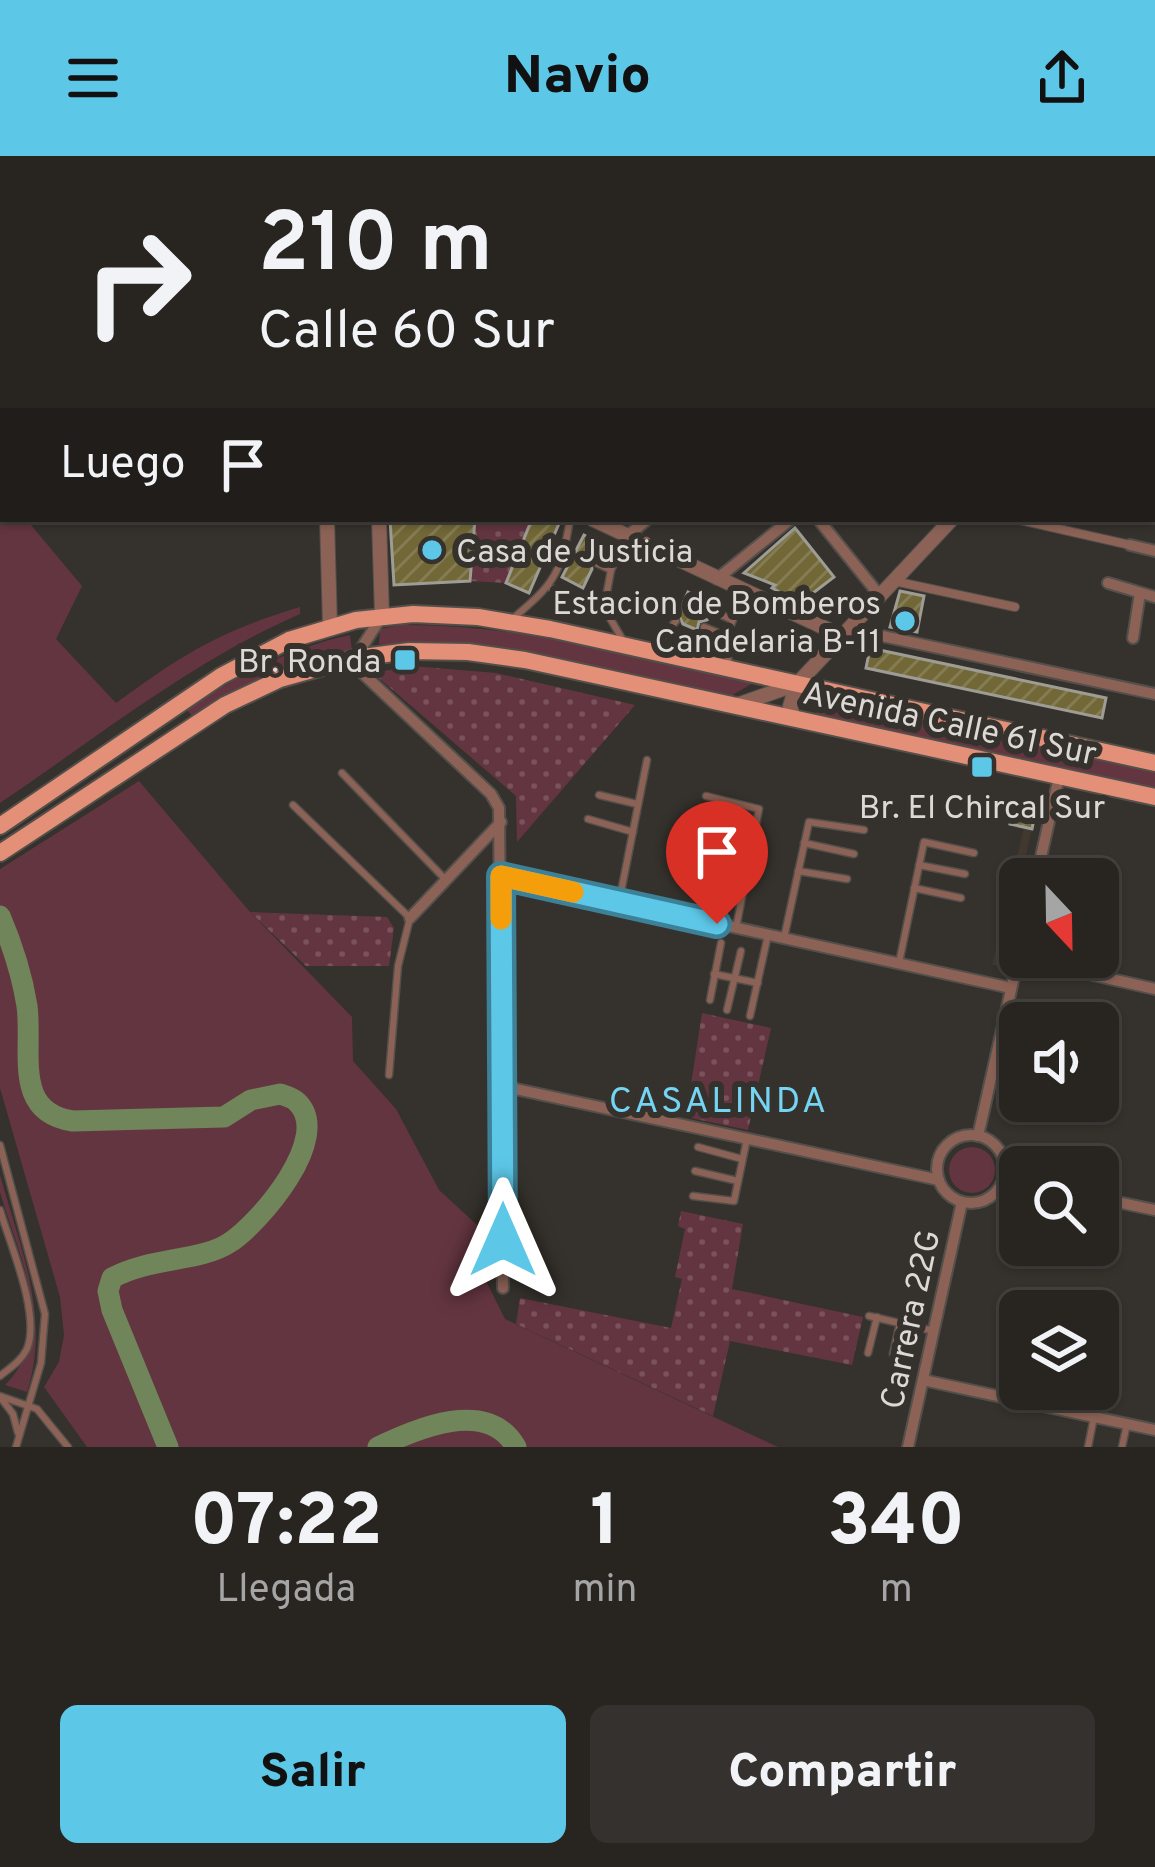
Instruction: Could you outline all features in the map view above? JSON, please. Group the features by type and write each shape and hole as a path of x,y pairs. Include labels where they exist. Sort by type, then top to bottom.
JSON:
{"main road":[{"name":"Avenida Calle 61 Sur","path":"0,826 236,666 330,626 382,616 436,614 510,621 1155,763"},
{"name":"Avenida Calle 61 Sur","path":"0,853 241,696 300,672 355,658 420,650 497,656 1155,797"}],"street":[{"path":"327,522 330,626"},
{"path":"379,522 382,616 355,658 360,673 491,794 501,822 503,1288"},
{"path":"598,522 845,633 1155,694"},
{"path":"627,536 644,522"},
{"path":"717,579 787,522"},
{"path":"820,522 880,596"},
{"path":"1028,522 1155,551"},
{"path":"794,719 790,706 797,684 880,596 935,525"},
{"path":"893,581 1015,607"},
{"path":"1108,584 1155,598"},
{"path":"1133,638 1140,593"},
{"path":"731,706 797,684"},
{"path":"1041,858 1059,776"},
{"path":"410,918 501,822"},
{"path":"501,876 1011,988"},
{"path":"978,1136 1013,978"},
{"path":"1115,978 1155,988"},
{"path":"502,1086 938,1180"},
{"path":"999,1152 978,1136 968,1135 950,1143 938,1160 938,1180 950,1196 962,1202 989,1199 999,1185"},
{"name":"Carrera 22G","path":"908,1447 962,1202"},
{"path":"1119,1202 1155,1210"},
{"path":"923,1380 1155,1430"}],"lane":[{"path":"510,621 550,587 566,548 570,522"},
{"path":"604,608 610,570 627,536"},
{"path":"566,548 575,552"},
{"path":"596,563 610,570"},
{"path":"550,587 604,608 626,645"},
{"path":"712,610 733,620 726,636 730,670"},
{"path":"650,651 676,621"},
{"path":"704,627 726,636"},
{"path":"619,902 647,760"},
{"path":"342,772 446,880"},
{"path":"599,795 638,804"},
{"path":"706,796 759,809 736,928"},
{"path":"293,805 410,918 398,966 389,1075"},
{"path":"588,820 633,832"},
{"path":"784,938 809,822 864,830"},
{"path":"699,823 754,835"},
{"path":"899,963 924,842 974,853"},
{"path":"804,843 854,854"},
{"path":"695,847 749,860"},
{"path":"920,865 965,874"},
{"path":"798,871 847,879"},
{"path":"914,888 961,898"},
{"path":"750,1016 768,935"},
{"path":"710,1000 721,943"},
{"path":"727,1010 741,951"},
{"path":"714,974 758,983"},
{"path":"693,1196 731,1203 747,1138"},
{"path":"0,1145 45,1314 41,1363 16,1447"},
{"path":"698,1148 742,1159"},
{"path":"694,1171 738,1181"},
{"path":"0,1210 30,1330 23,1356 0,1376"},
{"path":"868,1353 873,1316 934,1331"},
{"path":"893,1354 900,1323"},
{"path":"0,1397 28,1405 44,1416 68,1447"},
{"path":"0,1397 14,1414 19,1437"},
{"path":"1088,1447 1094,1417"},
{"path":"1122,1447 1127,1424"}],"shaded area":[{"path":"0,522 29,522 82,586 56,639 116,703 224,635 300,607 300,614 183,677 0,803"},
{"path":"475,522 532,522 505,583 470,581"},
{"path":"401,625 535,636 753,683 729,697 511,652 379,644 380,629"},
{"path":"350,635 352,651 285,669 192,716 187,710 265,664"},
{"path":"412,666 496,673 635,705 517,842 516,796 373,673"},
{"path":"819,699 1155,770 1155,789 816,716"},
{"path":"139,781 250,912 352,1017 353,1061 396,1109 439,1190 489,1236 485,1279 505,1319 778,1447 87,1447 44,1387 59,1362 64,1335 60,1297 0,1088 0,869"},
{"path":"1024,827 1032,829 1025,858 1017,858"},
{"path":"250,912 387,917 394,928 389,966 306,966"},
{"path":"999,935 999,965 992,965"},
{"path":"702,1013 771,1028 748,1130 686,1117"},
{"path":"972,1147 988,1154 995,1170 988,1186 972,1193 956,1186 949,1170 956,1154"},
{"path":"0,1175 24,1256 34,1310 34,1364 27,1392 5,1385 21,1364 32,1317 24,1267 0,1192"},
{"path":"681,1211 743,1224 732,1289 863,1317 852,1365 730,1341 713,1416 516,1324 520,1298 671,1328 682,1279 675,1277 685,1229 678,1226"}],"building":[{"name":"Casa de Justicia","path":"390,522 475,522 470,581 394,585"},
{"path":"531,522 560,522 529,593 506,583"},
{"path":"795,528 834,577 800,603 772,588 775,585 744,573"},
{"path":"584,535 605,545 599,556 590,559 592,569 583,588 562,577"},
{"path":"900,591 924,596 917,632 890,627"},
{"path":"688,592 712,604 705,609 707,620 699,622 697,630 683,624 678,614"},
{"path":"870,648 1106,698 1102,718 866,668"},
{"path":"1014,804 1036,809 1032,829 1010,824"}],"waterway":[{"path":"0,916 25,994 33,1093 54,1115 73,1121 224,1117 251,1100 280,1094 297,1102 306,1117 300,1157 273,1199 242,1233 217,1249 112,1278 108,1291 112,1310 168,1447"},
{"path":"378,1447 431,1426 470,1420 488,1423 516,1447"}],"slow traffic":[{"path":"501,919 501,876 573,892"}],"place":[{"name":"Casa de Justicia","path":"432,550"},
{"name":"Estacion de Bomberos Candelaria B-11","path":"905,621"},
{"name":"Br. Ronda","path":"405,660"},
{"name":"Br. El Chircal Sur","path":"982,767"}],"district":[{"name":"CASALINDA","path":"719,1099"}],"route":[{"path":"503,1240 501,876 717,924"}]}
